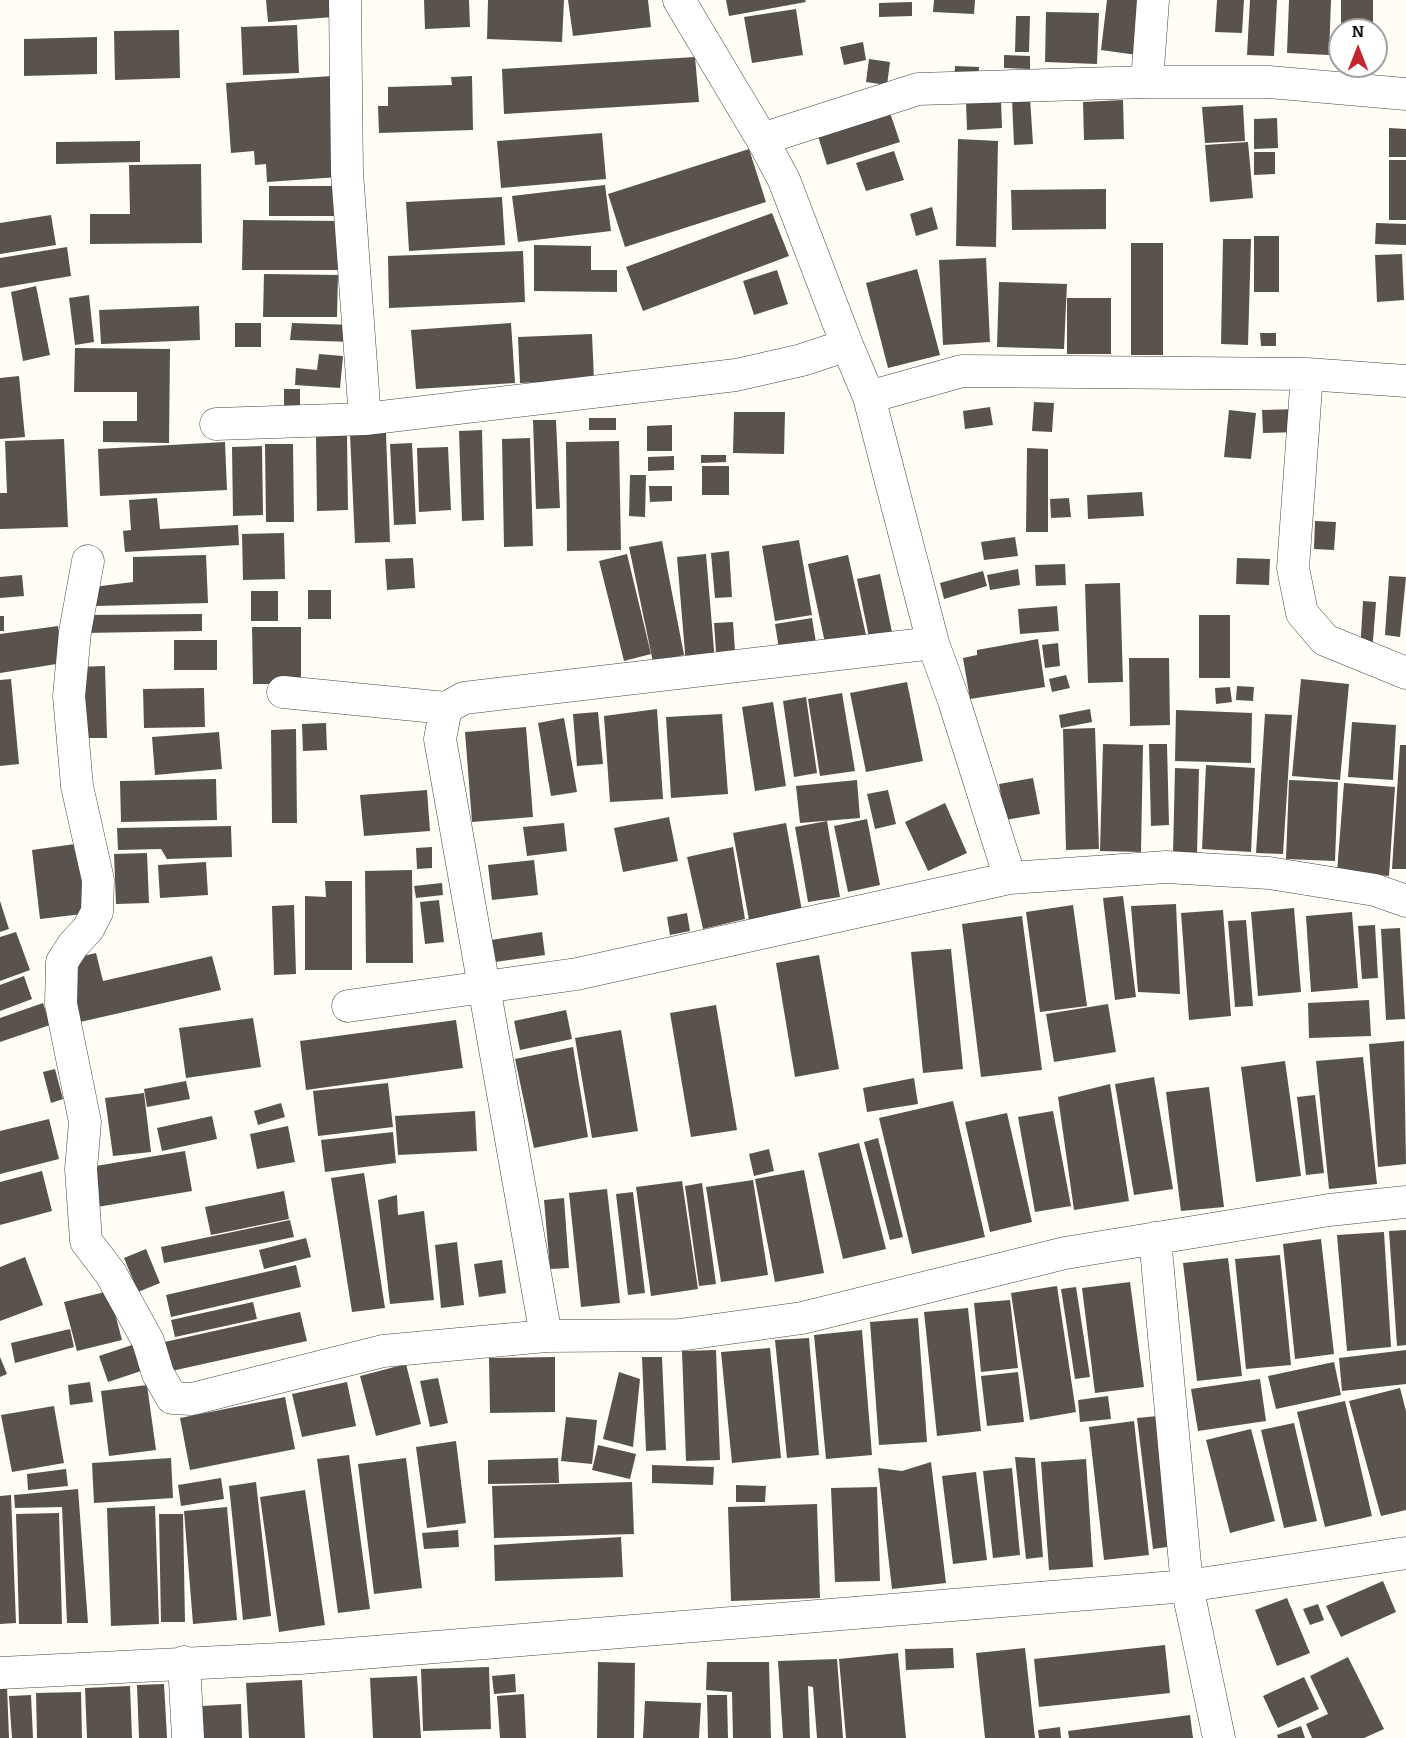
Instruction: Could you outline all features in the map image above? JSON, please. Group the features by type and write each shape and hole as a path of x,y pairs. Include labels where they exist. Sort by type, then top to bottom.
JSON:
{"street":[{"path":"345,0 347,172 365,419"},
{"path":"679,0 784,180 869,397 933,643 954,701 1010,878"},
{"path":"1148,82 1153,0"},
{"path":"762,140 918,89 1148,82 1269,82 1406,94"},
{"path":"216,424 365,419 736,375 802,360 847,345"},
{"path":"869,397 962,371 1307,375 1406,381"},
{"path":"1307,375 1293,568 1302,613 1325,640 1406,673"},
{"path":"88,561 75,632 69,696 77,786 98,880 97,912 88,929 72,945 62,962 61,1004 85,1122 81,1169 86,1241 111,1274 148,1341 158,1374 172,1398 192,1399 383,1351 546,1336 680,1335 802,1318 1065,1253 1329,1210 1406,1202"},
{"path":"283,692 447,708 464,698 933,643"},
{"path":"447,708 440,739 546,1336"},
{"path":"348,1006 577,974 1010,878 1166,867 1269,873 1375,890 1406,902"},
{"path":"1155,1238 1187,1586 1219,1738"},
{"path":"0,1672 300,1658 1187,1586 1406,1553"},
{"path":"184,1662 188,1738"}],"building":[{"path":"266,0 332,0 333,17 268,22"},
{"path":"424,0 469,0 470,27 425,29"},
{"path":"488,0 564,0 562,42 487,39"},
{"path":"568,0 648,0 651,27 573,36"},
{"path":"726,0 805,0 806,2 729,16"},
{"path":"934,0 975,0 974,14 933,12"},
{"path":"1107,0 1143,0 1137,55 1101,50"},
{"path":"1217,0 1244,0 1242,33 1215,32"},
{"path":"1250,0 1277,0 1274,56 1247,55"},
{"path":"1289,0 1331,0 1330,18 1328,18 1328,55 1287,53"},
{"path":"1341,0 1373,0 1373,18 1341,18"},
{"path":"912,2 912,16 879,17 879,3"},
{"path":"796,9 803,55 752,63 744,17"},
{"path":"1046,12 1099,13 1097,64 1045,62"},
{"path":"1016,16 1030,16 1029,52 1015,52"},
{"path":"297,25 299,73 243,75 241,27"},
{"path":"179,30 180,78 115,80 114,31"},
{"path":"97,37 97,74 24,76 24,39"},
{"path":"863,42 866,60 844,65 840,47"},
{"path":"1004,55 1030,56 1030,69 1004,68"},
{"path":"695,57 699,102 504,114 502,69"},
{"path":"869,59 890,62 887,85 866,82"},
{"path":"955,66 979,67 978,82 954,82"},
{"path":"332,76 339,177 267,182 266,164 255,165 254,151 231,153 226,83"},
{"path":"472,76 473,130 379,133 378,106 388,106 388,87 452,85 451,77"},
{"path":"1030,98 1033,144 1014,145 1012,99"},
{"path":"1001,100 1002,128 967,130 966,102"},
{"path":"1123,100 1124,139 1084,140 1083,102"},
{"path":"1243,105 1245,141 1205,143 1202,107"},
{"path":"889,110 900,142 827,165 817,133"},
{"path":"1277,118 1278,148 1254,149 1254,119"},
{"path":"1389,128 1406,129 1406,157 1389,157"},
{"path":"602,133 606,179 501,188 497,141"},
{"path":"958,139 998,141 996,247 956,246"},
{"path":"140,141 140,162 56,164 56,142"},
{"path":"1248,142 1253,198 1210,202 1205,145"},
{"path":"749,149 766,202 625,247 608,194"},
{"path":"894,151 904,180 866,191 856,163"},
{"path":"1254,152 1275,152 1275,174 1254,175"},
{"path":"1389,160 1406,160 1406,220 1389,220"},
{"path":"201,164 202,243 90,244 90,214 130,214 129,165"},
{"path":"605,185 611,231 518,242 512,196"},
{"path":"269,186 336,186 336,216 269,216"},
{"path":"1106,189 1106,229 1012,230 1011,190"},
{"path":"502,197 505,245 409,251 406,202"},
{"path":"932,207 938,229 916,236 910,214"},
{"path":"772,213 789,256 643,311 626,267"},
{"path":"51,215 56,245 0,254 0,223"},
{"path":"243,220 339,221 339,270 242,270"},
{"path":"1376,223 1406,224 1406,245 1375,244"},
{"path":"1254,236 1279,236 1279,292 1254,292"},
{"path":"1223,239 1251,239 1248,345 1221,344"},
{"path":"1131,243 1163,243 1163,355 1131,355"},
{"path":"534,245 591,246 591,270 617,270 617,292 534,291"},
{"path":"67,247 71,276 0,288 0,258"},
{"path":"523,251 525,302 389,308 388,256"},
{"path":"1402,254 1404,300 1377,302 1375,255"},
{"path":"986,258 990,342 943,345 939,260"},
{"path":"917,269 940,355 888,368 866,283"},
{"path":"777,270 788,304 754,315 743,281"},
{"path":"264,274 338,275 337,317 263,317"},
{"path":"999,282 1067,284 1064,349 997,347"},
{"path":"36,286 50,355 23,361 11,292"},
{"path":"89,295 94,342 75,345 69,298"},
{"path":"1067,298 1111,298 1111,354 1067,354"},
{"path":"199,306 200,340 101,344 99,310"},
{"path":"235,323 261,323 261,347 235,347"},
{"path":"292,323 354,325 354,342 290,340"},
{"path":"511,323 515,383 416,389 411,330"},
{"path":"1260,333 1276,333 1276,346 1261,346"},
{"path":"592,334 594,380 520,383 518,337"},
{"path":"75,348 170,349 169,443 103,442 103,421 137,421 137,392 74,392"},
{"path":"319,354 343,356 340,388 295,385 296,368 317,370"},
{"path":"19,376 25,437 0,439 0,378"},
{"path":"284,389 300,389 300,412 284,413"},
{"path":"1034,402 1054,403 1052,432 1032,431"},
{"path":"990,407 993,425 965,429 963,411"},
{"path":"1299,409 1299,432 1263,433 1262,410"},
{"path":"1229,410 1256,413 1251,459 1224,457"},
{"path":"734,412 785,412 784,454 733,453"},
{"path":"589,418 616,418 616,430 589,430"},
{"path":"533,420 556,420 560,508 536,509"},
{"path":"672,425 672,451 647,451 647,426"},
{"path":"482,430 484,520 462,521 459,431"},
{"path":"386,433 390,542 355,543 350,434"},
{"path":"347,435 348,510 317,511 316,436"},
{"path":"530,438 533,546 504,547 502,439"},
{"path":"64,439 68,527 0,529 0,493 7,493 5,441"},
{"path":"619,441 621,550 567,551 566,442"},
{"path":"225,442 227,490 100,496 98,449"},
{"path":"412,443 416,524 394,525 390,444"},
{"path":"265,444 293,444 294,522 266,522"},
{"path":"262,446 263,515 233,516 232,447"},
{"path":"448,447 451,510 419,512 417,448"},
{"path":"1027,448 1048,449 1048,532 1026,532"},
{"path":"701,455 726,455 726,462 701,463"},
{"path":"674,456 674,470 648,471 648,457"},
{"path":"702,466 729,466 729,495 702,495"},
{"path":"630,475 646,475 645,517 629,516"},
{"path":"649,486 672,486 672,501 650,502"},
{"path":"1142,492 1144,516 1088,519 1087,495"},
{"path":"157,498 160,529 238,525 239,545 125,552 123,531 131,530 129,500"},
{"path":"1069,498 1071,517 1051,518 1050,499"},
{"path":"1315,521 1336,522 1334,550 1314,549"},
{"path":"284,533 285,579 243,580 242,534"},
{"path":"1015,537 1018,556 984,560 981,542"},
{"path":"799,540 812,615 775,621 762,546"},
{"path":"662,541 684,655 653,662 629,547"},
{"path":"729,551 732,597 715,598 711,553"},
{"path":"627,554 651,654 624,661 599,561"},
{"path":"706,554 715,662 686,665 677,557"},
{"path":"206,555 208,603 96,606 93,587 133,582 133,557"},
{"path":"848,555 866,635 825,643 808,564"},
{"path":"413,558 415,588 387,590 385,559"},
{"path":"1237,558 1270,559 1269,585 1236,584"},
{"path":"1065,564 1066,585 1036,586 1035,565"},
{"path":"1018,569 1020,585 990,590 987,575"},
{"path":"983,571 987,586 944,599 940,583"},
{"path":"880,574 894,642 871,647 857,579"},
{"path":"22,575 24,596 0,598 0,577"},
{"path":"1389,576 1406,577 1400,637 1385,635"},
{"path":"1120,583 1123,682 1088,683 1085,584"},
{"path":"308,590 331,590 331,619 308,619"},
{"path":"251,591 278,591 278,621 251,621"},
{"path":"1363,601 1376,602 1372,653 1360,653"},
{"path":"1057,606 1059,631 1020,634 1018,609"},
{"path":"202,614 202,631 84,633 84,615"},
{"path":"1199,615 1230,615 1230,678 1199,678"},
{"path":"0,616 4,616 4,631 0,631"},
{"path":"812,618 817,649 780,655 775,624"},
{"path":"733,622 735,651 716,652 714,623"},
{"path":"58,626 63,663 0,673 0,634"},
{"path":"252,627 301,627 301,684 253,684"},
{"path":"1038,639 1045,687 970,699 963,658 977,655 977,650"},
{"path":"174,640 217,640 217,670 174,670"},
{"path":"1058,643 1060,666 1045,668 1042,645"},
{"path":"1129,658 1169,658 1170,725 1130,726"},
{"path":"105,666 107,738 77,738 75,667"},
{"path":"1066,675 1070,688 1052,692 1049,679"},
{"path":"11,679 19,764 0,766 0,680"},
{"path":"1301,679 1349,684 1340,780 1292,776"},
{"path":"907,682 923,761 866,772 850,693"},
{"path":"1237,686 1254,687 1253,701 1236,700"},
{"path":"1230,687 1232,702 1216,704 1215,688"},
{"path":"204,688 205,727 144,728 143,689"},
{"path":"842,693 855,771 820,776 808,699"},
{"path":"806,697 817,773 794,777 783,701"},
{"path":"773,702 786,786 755,791 742,707"},
{"path":"657,709 663,799 610,802 604,716"},
{"path":"1090,709 1092,722 1061,728 1059,715"},
{"path":"1176,710 1252,713 1251,763 1175,761"},
{"path":"598,712 603,764 577,766 573,714"},
{"path":"722,714 728,794 671,798 666,717"},
{"path":"1265,714 1292,715 1283,854 1256,853"},
{"path":"564,718 577,792 551,796 538,723"},
{"path":"1352,722 1396,725 1393,780 1348,777"},
{"path":"326,723 327,750 303,751 302,724"},
{"path":"526,727 533,817 472,822 465,732"},
{"path":"1095,728 1099,849 1066,850 1063,729"},
{"path":"296,729 297,823 272,823 271,730"},
{"path":"219,732 222,769 155,775 152,737"},
{"path":"1103,744 1143,745 1141,852 1100,851"},
{"path":"1149,744 1167,744 1169,825 1151,826"},
{"path":"1400,745 1406,745 1406,869 1392,869"},
{"path":"1206,765 1255,768 1251,852 1202,849"},
{"path":"1175,768 1199,769 1197,855 1173,854"},
{"path":"1033,778 1040,814 1005,820 999,784"},
{"path":"216,779 217,820 121,822 120,781"},
{"path":"857,780 860,818 800,823 796,786"},
{"path":"1289,780 1338,782 1335,861 1286,859"},
{"path":"1344,783 1395,787 1389,876 1337,872"},
{"path":"427,790 430,831 364,836 360,795"},
{"path":"888,790 896,824 875,829 867,794"},
{"path":"945,803 967,853 928,871 905,822"},
{"path":"669,817 678,861 623,872 614,828"},
{"path":"867,819 880,885 848,892 834,826"},
{"path":"827,821 840,897 808,902 795,827"},
{"path":"564,823 567,851 527,856 523,827"},
{"path":"786,823 802,911 749,920 733,833"},
{"path":"231,826 232,857 167,859 161,849 118,850 117,828"},
{"path":"82,843 91,913 40,919 32,850"},
{"path":"432,847 432,868 417,869 416,848"},
{"path":"733,847 745,919 703,929 687,857"},
{"path":"147,853 149,903 116,904 114,854"},
{"path":"534,860 538,895 492,900 488,865"},
{"path":"206,862 208,895 160,898 158,865"},
{"path":"412,870 413,963 366,963 365,871"},
{"path":"325,881 352,881 352,970 305,970 305,896 326,897"},
{"path":"442,883 443,895 416,898 414,886"},
{"path":"1123,896 1136,997 1115,1000 1103,898"},
{"path":"439,900 444,942 425,944 420,902"},
{"path":"0,901 9,929 0,932"},
{"path":"1176,904 1180,994 1138,992 1131,906"},
{"path":"294,905 296,974 274,975 272,906"},
{"path":"1073,905 1087,1006 1040,1012 1026,912"},
{"path":"1294,908 1301,992 1258,996 1251,912"},
{"path":"1223,910 1231,1016 1189,1020 1181,913"},
{"path":"1352,912 1358,988 1311,992 1306,916"},
{"path":"687,913 690,931 670,935 667,917"},
{"path":"1022,916 1042,1070 981,1077 962,924"},
{"path":"1246,920 1253,1006 1235,1007 1228,921"},
{"path":"1375,925 1378,978 1362,979 1358,926"},
{"path":"1400,928 1405,1019 1386,1020 1381,929"},
{"path":"16,932 30,970 0,981 0,937"},
{"path":"542,932 545,955 495,962 491,940"},
{"path":"951,949 963,1069 923,1073 911,952"},
{"path":"96,953 103,981 212,956 221,990 80,1022 66,960"},
{"path":"819,955 839,1069 795,1077 776,963"},
{"path":"24,976 32,999 0,1011 0,985"},
{"path":"1369,1000 1371,1036 1309,1038 1308,1003"},
{"path":"43,1003 50,1025 0,1042 0,1018"},
{"path":"1108,1004 1116,1052 1054,1062 1046,1014"},
{"path":"716,1005 737,1130 691,1137 670,1013"},
{"path":"566,1010 572,1039 520,1050 514,1021"},
{"path":"253,1018 261,1067 186,1078 179,1028"},
{"path":"456,1020 463,1068 306,1090 300,1041"},
{"path":"621,1030 638,1131 592,1138 575,1038"},
{"path":"1404,1041 1406,1164 1378,1167 1369,1044"},
{"path":"573,1047 588,1137 534,1148 515,1059"},
{"path":"1363,1057 1377,1184 1329,1189 1316,1061"},
{"path":"1285,1061 1301,1176 1256,1182 1241,1067"},
{"path":"55,1069 63,1099 51,1103 43,1072"},
{"path":"1154,1077 1173,1189 1134,1195 1115,1084"},
{"path":"914,1078 918,1104 867,1112 863,1088"},
{"path":"186,1081 190,1099 147,1107 144,1089"},
{"path":"388,1083 393,1127 318,1136 313,1091"},
{"path":"1110,1084 1129,1201 1074,1210 1058,1097"},
{"path":"1209,1087 1224,1207 1181,1211 1166,1092"},
{"path":"144,1093 151,1152 113,1156 105,1098"},
{"path":"1315,1095 1324,1173 1306,1175 1297,1097"},
{"path":"953,1101 985,1237 912,1254 879,1118"},
{"path":"281,1103 285,1117 258,1125 254,1111"},
{"path":"475,1111 477,1151 398,1155 395,1116"},
{"path":"1053,1111 1071,1206 1035,1212 1018,1117"},
{"path":"1007,1113 1032,1222 990,1232 965,1122"},
{"path":"212,1116 217,1139 162,1151 157,1128"},
{"path":"49,1119 59,1159 0,1174 0,1131"},
{"path":"288,1126 295,1162 257,1169 250,1134"},
{"path":"393,1132 396,1163 325,1172 321,1140"},
{"path":"878,1138 903,1237 890,1240 864,1142"},
{"path":"859,1143 886,1249 843,1259 818,1153"},
{"path":"769,1149 774,1171 754,1176 749,1154"},
{"path":"185,1151 192,1191 97,1207 90,1167"},
{"path":"804,1170 824,1273 775,1282 755,1179"},
{"path":"42,1171 52,1211 0,1225 0,1182"},
{"path":"364,1173 385,1308 352,1312 331,1178"},
{"path":"753,1180 768,1275 721,1282 706,1187"},
{"path":"682,1181 698,1289 651,1296 636,1187"},
{"path":"702,1183 716,1284 699,1286 685,1186"},
{"path":"607,1189 620,1303 581,1307 569,1193"},
{"path":"284,1191 289,1219 211,1235 205,1207"},
{"path":"633,1192 645,1293 628,1295 616,1194"},
{"path":"397,1195 398,1215 424,1211 434,1300 390,1304 378,1200"},
{"path":"564,1198 569,1268 550,1269 544,1200"},
{"path":"290,1220 294,1237 164,1263 161,1247"},
{"path":"1406,1230 1406,1345 1397,1346 1389,1231"},
{"path":"1384,1232 1391,1347 1347,1351 1337,1235"},
{"path":"306,1238 311,1257 264,1269 259,1250"},
{"path":"1321,1239 1334,1354 1295,1359 1283,1244"},
{"path":"457,1242 464,1305 441,1308 435,1245"},
{"path":"146,1249 160,1283 138,1292 124,1258"},
{"path":"1280,1255 1291,1365 1246,1369 1235,1259"},
{"path":"25,1257 43,1305 0,1321 0,1267"},
{"path":"1228,1258 1242,1376 1197,1381 1183,1263"},
{"path":"502,1260 506,1293 479,1297 474,1264"},
{"path":"296,1265 301,1287 171,1317 166,1295"},
{"path":"1130,1282 1144,1387 1095,1393 1082,1288"},
{"path":"1057,1286 1076,1412 1030,1420 1011,1293"},
{"path":"1076,1287 1090,1377 1075,1379 1061,1289"},
{"path":"109,1291 122,1340 77,1351 64,1302"},
{"path":"1010,1300 1018,1368 981,1372 974,1303"},
{"path":"253,1302 257,1319 175,1337 171,1320"},
{"path":"968,1308 981,1431 937,1436 924,1312"},
{"path":"300,1312 307,1341 167,1372 160,1343"},
{"path":"918,1318 927,1442 879,1445 870,1322"},
{"path":"70,1329 74,1347 15,1363 11,1343"},
{"path":"862,1330 872,1455 826,1459 814,1335"},
{"path":"809,1338 819,1455 787,1458 775,1340"},
{"path":"138,1343 147,1369 108,1382 99,1356"},
{"path":"770,1348 781,1458 732,1463 721,1352"},
{"path":"716,1350 720,1460 686,1461 682,1351"},
{"path":"1406,1350 1406,1384 1342,1391 1339,1358"},
{"path":"0,1357 7,1374 0,1377"},
{"path":"555,1357 555,1412 490,1413 489,1358"},
{"path":"642,1357 662,1357 666,1450 646,1451"},
{"path":"1334,1362 1341,1395 1276,1409 1268,1376"},
{"path":"406,1364 421,1424 376,1436 360,1376"},
{"path":"619,1372 640,1379 633,1447 603,1439"},
{"path":"1018,1372 1024,1422 987,1426 981,1376"},
{"path":"438,1378 448,1423 430,1427 420,1381"},
{"path":"1260,1379 1266,1421 1198,1431 1191,1389"},
{"path":"90,1382 93,1402 70,1405 68,1385"},
{"path":"347,1382 356,1426 302,1437 292,1394"},
{"path":"147,1385 156,1450 109,1456 101,1391"},
{"path":"1400,1388 1406,1411 1406,1510 1381,1516 1349,1401"},
{"path":"1108,1396 1111,1419 1080,1422 1078,1400"},
{"path":"285,1397 295,1449 190,1470 180,1418"},
{"path":"1345,1401 1372,1516 1325,1527 1297,1412"},
{"path":"54,1406 64,1463 12,1472 1,1415"},
{"path":"1158,1416 1174,1546 1153,1549 1137,1418"},
{"path":"566,1417 597,1420 592,1464 561,1461"},
{"path":"1134,1421 1149,1555 1104,1560 1089,1427"},
{"path":"1294,1423 1317,1521 1284,1528 1261,1430"},
{"path":"1251,1429 1275,1521 1230,1533 1206,1440"},
{"path":"456,1441 466,1523 427,1528 416,1447"},
{"path":"598,1445 636,1454 630,1479 592,1470"},
{"path":"349,1455 370,1609 338,1613 317,1459"},
{"path":"1015,1457 1035,1458 1043,1557 1026,1559"},
{"path":"171,1458 173,1498 94,1503 92,1463"},
{"path":"406,1458 422,1588 374,1594 358,1464"},
{"path":"558,1458 559,1483 488,1484 488,1460"},
{"path":"1086,1459 1093,1567 1049,1570 1041,1462"},
{"path":"931,1462 946,1583 892,1589 878,1468 902,1471"},
{"path":"652,1465 714,1467 713,1485 652,1483"},
{"path":"1012,1468 1020,1555 993,1558 983,1471"},
{"path":"66,1469 68,1486 28,1490 27,1474"},
{"path":"976,1472 987,1560 953,1564 942,1476"},
{"path":"221,1478 224,1499 181,1506 178,1485"},
{"path":"256,1482 271,1616 243,1620 229,1486"},
{"path":"632,1482 634,1534 494,1538 492,1486"},
{"path":"736,1485 766,1486 765,1502 736,1502"},
{"path":"877,1487 880,1581 835,1582 831,1488"},
{"path":"78,1489 88,1623 67,1623 62,1507 15,1508 14,1495"},
{"path":"305,1490 325,1625 279,1632 260,1497"},
{"path":"11,1495 16,1623 0,1624 0,1496"},
{"path":"817,1504 820,1598 731,1601 728,1507"},
{"path":"155,1506 159,1624 111,1626 107,1508"},
{"path":"227,1507 237,1620 193,1624 184,1511"},
{"path":"59,1513 62,1624 19,1624 16,1514"},
{"path":"159,1514 183,1514 185,1622 161,1622"},
{"path":"458,1530 459,1547 424,1549 422,1533"},
{"path":"621,1537 623,1577 495,1581 494,1545"},
{"path":"1383,1581 1396,1612 1341,1637 1326,1606"},
{"path":"1287,1598 1310,1653 1277,1666 1255,1610"},
{"path":"1318,1604 1324,1620 1310,1625 1303,1609"},
{"path":"1165,1645 1170,1693 1039,1707 1034,1659"},
{"path":"953,1648 954,1668 906,1670 905,1649"},
{"path":"1025,1648 1035,1738 985,1738 976,1653"},
{"path":"898,1653 906,1738 846,1738 839,1659"},
{"path":"1348,1657 1384,1729 1364,1738 1312,1738 1306,1724 1328,1714 1310,1676"},
{"path":"837,1659 843,1738 817,1738 813,1687 808,1686 810,1738 783,1738 778,1661"},
{"path":"598,1662 635,1663 634,1738 597,1738"},
{"path":"707,1662 769,1662 771,1738 733,1738 732,1692 706,1690"},
{"path":"489,1667 491,1729 423,1731 421,1669"},
{"path":"515,1674 516,1692 494,1694 492,1676"},
{"path":"417,1676 421,1738 373,1738 370,1678"},
{"path":"1304,1677 1319,1709 1278,1728 1263,1696"},
{"path":"302,1680 305,1738 249,1738 246,1683"},
{"path":"164,1684 167,1738 139,1738 137,1685"},
{"path":"7,1686 9,1738 0,1738 0,1687"},
{"path":"130,1686 132,1738 87,1738 85,1688"},
{"path":"81,1692 82,1738 37,1738 36,1693"},
{"path":"524,1694 526,1738 500,1738 497,1696"},
{"path":"31,1695 33,1738 12,1738 9,1696"},
{"path":"707,1695 727,1695 728,1738 708,1738"},
{"path":"645,1701 701,1703 699,1738 643,1738"},
{"path":"241,1704 242,1738 203,1738 202,1706"},
{"path":"1190,1715 1193,1738 1069,1738 1068,1731"},
{"path":"1301,1726 1305,1738 1278,1738 1277,1735"},
{"path":"1060,1727 1061,1738 1039,1738 1038,1730"}]}
